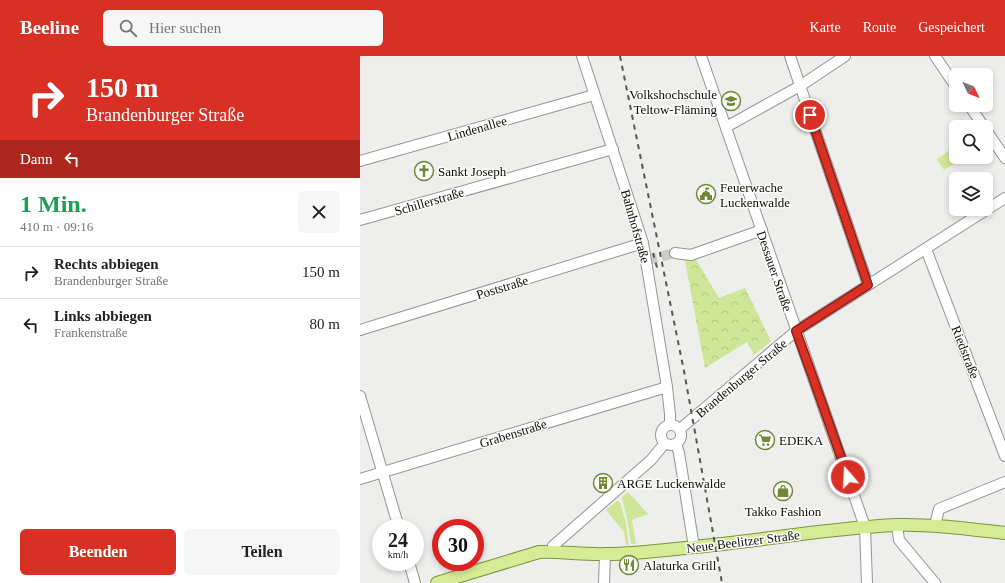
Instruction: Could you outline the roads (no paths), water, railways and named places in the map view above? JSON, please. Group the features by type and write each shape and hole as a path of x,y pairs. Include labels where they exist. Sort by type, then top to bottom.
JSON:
{"main road":[{"name":"Neue Beelitzer Straße","path":"437,583 539,552 552,551 605,554 694,547 865,527 896,525 935,526 1005,533"}],"street":[{"name":"Bahnhofstraße","path":"582,56 643,243 667,387 670,425"},
{"name":"Dessauer Straße","path":"701,56 865,527 867,583"},
{"path":"790,56 868,285"},
{"path":"726,127 800,86 845,56"},
{"path":"934,56 949,77"},
{"name":"Lindenallee","path":"360,161 594,95"},
{"path":"993,140 1005,158"},
{"name":"Schillerstraße","path":"360,220 613,149"},
{"name":"Brandenburger Straße","path":"680,429 796,331 1005,198"},
{"path":"675,253 691,255 762,230"},
{"name":"Poststraße","path":"360,330 643,243"},
{"name":"Riedstraße","path":"926,248 1005,456"},
{"name":"Grabenstraße","path":"360,480 382,472 667,387"},
{"path":"360,396 395,519"},
{"path":"552,551 553,546 651,460 670,444 680,439 680,429 677,426 670,425 664,428 661,438 670,444 679,453 694,547"},
{"path":"935,526 939,509 1005,482"},
{"path":"896,525 899,540 935,583"},
{"path":"604,583 605,554"},
{"path":"412,571 415,583"}],"tunnel":[{"path":"647,260 675,253"}],"railway":[{"path":"620,56 684,371 722,583"},
{"path":"653,253 658,271"}],"place":[{"name":"Volkshochschule Teltow-Fläming","path":"731,101"},
{"name":"Sankt Joseph","path":"424,171"},
{"name":"Feuerwache Luckenwalde","path":"706,194"},
{"name":"EDEKA","path":"765,440"},
{"name":"ARGE Luckenwalde","path":"603,483"},
{"name":"Takko Fashion","path":"783,491"},
{"name":"Alaturka Grill","path":"629,565"}]}
